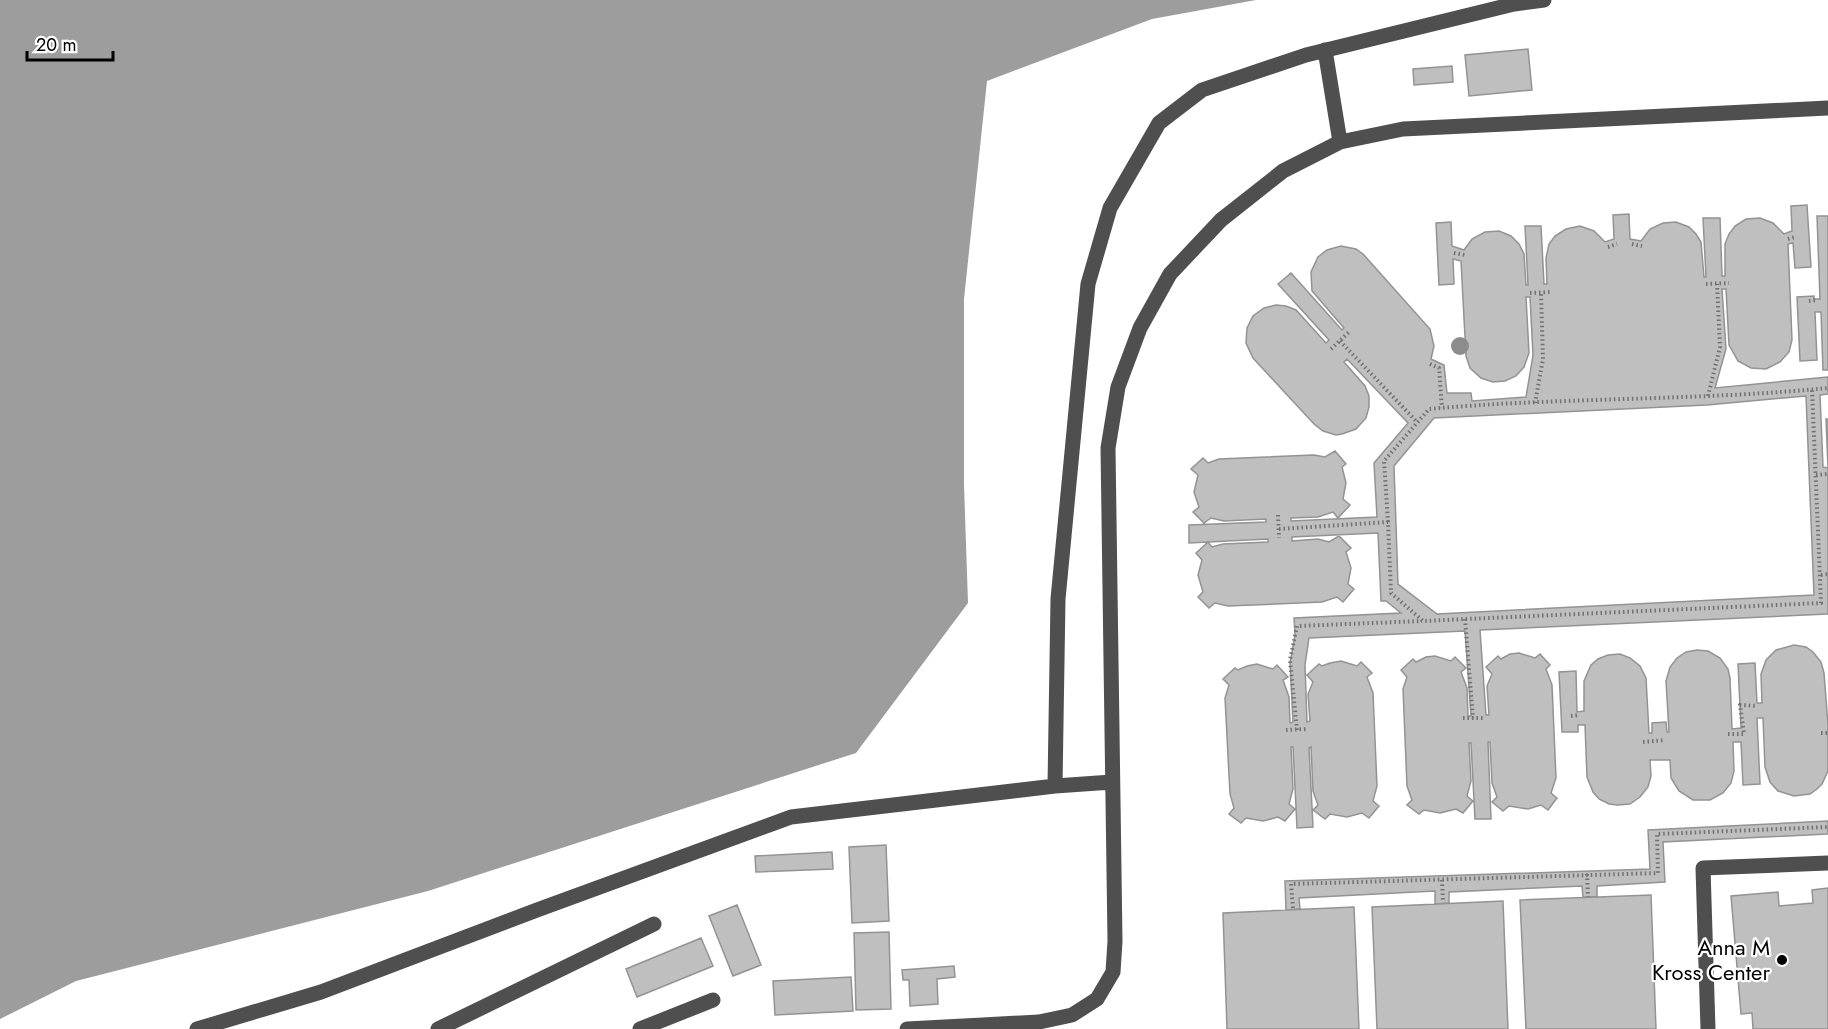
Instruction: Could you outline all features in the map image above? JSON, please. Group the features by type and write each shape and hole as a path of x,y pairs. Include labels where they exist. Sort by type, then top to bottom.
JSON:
{"lane":[{"path":"1055,786 1058,599 1088,284 1110,208 1159,123 1202,90 1325,50 1514,4 1544,0"},
{"path":"1325,50 1340,142"},
{"path":"907,1029 1039,1022 1072,1015 1097,999 1113,972 1115,941 1108,448 1118,387 1140,328 1170,274 1221,219 1283,171 1340,142 1403,129 1828,108"},
{"path":"196,1029 321,992 791,817 1055,786 1112,782"},
{"path":"1708,1029 1703,868 1828,863"},
{"path":"438,1029 654,924"},
{"path":"640,1029 713,1000"}],"path":[{"path":"1788,239 1796,237"},
{"path":"1608,247 1617,244"},
{"path":"1632,244 1642,246"},
{"path":"1454,253 1465,255"},
{"path":"1706,284 1729,284"},
{"path":"1708,396 1720,347 1717,284"},
{"path":"1535,403 1543,359 1540,292"},
{"path":"1530,293 1550,292"},
{"path":"1809,301 1817,300"},
{"path":"1331,350 1349,332"},
{"path":"1340,341 1417,422"},
{"path":"1430,364 1439,368 1442,408"},
{"path":"1423,621 1391,593 1384,461 1429,409 1828,388"},
{"path":"1812,389 1821,603"},
{"path":"1816,475 1828,474"},
{"path":"1278,515 1279,538"},
{"path":"1279,529 1388,522"},
{"path":"1821,574 1828,574"},
{"path":"1296,730 1290,660 1297,626 1828,603"},
{"path":"1465,619 1473,718"},
{"path":"1728,734 1744,734 1740,705 1757,705"},
{"path":"1570,716 1579,715"},
{"path":"1463,718 1484,718"},
{"path":"1286,730 1307,729"},
{"path":"1821,733 1828,733"},
{"path":"1643,742 1665,740"},
{"path":"1293,908 1292,884 1658,873 1657,834 1828,827"},
{"path":"1587,874 1588,897"},
{"path":"1442,880 1443,902"}],"shaded area":[{"path":"0,0 1256,0 1152,19 987,81 964,299 964,485 968,603 856,753 428,891 76,981 0,1019"}],"building":[{"path":"1528,49 1532,90 1469,96 1465,55"},
{"path":"1452,66 1453,82 1414,85 1413,69"},
{"path":"1807,205 1811,267 1795,268 1793,243 1788,244 1792,340 1789,352 1780,362 1766,369 1751,368 1738,361 1729,345 1726,289 1722,289 1726,349 1715,388 1828,377 1828,394 1820,395 1823,467 1828,468 1828,614 1480,630 1486,715 1489,715 1487,686 1492,674 1486,667 1498,656 1501,659 1510,654 1519,653 1535,658 1540,654 1550,665 1546,669 1552,685 1556,778 1551,793 1557,798 1548,810 1541,805 1528,809 1509,806 1503,811 1492,802 1497,797 1492,783 1490,742 1488,742 1491,819 1475,819 1471,743 1469,743 1471,781 1467,796 1473,801 1463,813 1456,809 1440,813 1424,810 1419,814 1407,805 1412,800 1407,786 1403,689 1407,677 1401,670 1413,659 1416,662 1435,656 1451,661 1455,657 1466,668 1461,672 1467,688 1468,716 1471,716 1465,631 1309,638 1305,665 1307,722 1310,721 1308,694 1313,682 1307,675 1319,664 1322,666 1341,661 1357,666 1361,662 1372,673 1367,677 1373,693 1377,786 1373,801 1379,806 1369,818 1362,813 1347,817 1330,814 1325,819 1313,810 1318,805 1313,791 1311,747 1309,748 1313,827 1297,828 1293,747 1291,747 1293,789 1289,804 1295,809 1285,821 1278,817 1263,821 1246,818 1241,823 1229,814 1234,808 1230,794 1225,698 1229,685 1223,679 1235,668 1238,670 1257,664 1273,669 1277,665 1288,677 1283,680 1289,697 1290,723 1293,722 1290,663 1295,635 1294,618 1401,613 1386,601 1381,601 1378,533 1292,537 1292,541 1318,539 1329,542 1339,536 1351,548 1346,552 1351,568 1348,584 1354,589 1343,602 1337,597 1322,602 1228,606 1215,603 1209,608 1198,597 1203,592 1198,575 1202,560 1196,553 1208,542 1189,543 1189,525 1266,522 1266,519 1224,521 1211,518 1204,523 1193,512 1199,507 1194,492 1198,475 1191,469 1203,458 1208,463 1219,459 1314,455 1325,457 1335,451 1346,464 1342,467 1346,483 1343,499 1350,505 1338,518 1333,512 1318,517 1291,518 1291,521 1377,517 1374,463 1408,423 1347,359 1344,362 1365,386 1369,396 1366,418 1356,429 1342,434 1336,435 1323,431 1253,358 1246,343 1247,328 1253,316 1264,308 1276,305 1296,310 1326,343 1329,340 1278,284 1291,273 1342,330 1344,328 1312,291 1311,272 1318,257 1327,250 1341,246 1356,249 1363,254 1430,329 1434,346 1431,359 1444,365 1447,393 1471,393 1472,401 1526,397 1533,355 1530,297 1526,297 1529,353 1524,367 1516,376 1505,381 1493,382 1481,378 1470,368 1466,356 1461,261 1453,259 1454,284 1439,285 1436,223 1451,222 1452,246 1464,250 1472,239 1485,232 1499,231 1511,236 1519,244 1524,254 1526,285 1528,285 1525,226 1541,226 1544,284 1547,284 1546,258 1549,244 1555,236 1566,229 1580,226 1594,231 1605,242 1614,239 1613,215 1629,214 1630,239 1641,241 1650,229 1663,223 1676,222 1689,227 1701,242 1704,277 1706,277 1703,218 1720,218 1722,276 1725,276 1725,244 1735,226 1746,219 1760,218 1773,223 1784,234 1792,231 1791,206","holes":["1806,396 1814,595 1437,614 1398,584 1394,466 1434,418 1707,405","1268,539 1268,542 1223,544 1212,547 1208,542"]},
{"path":"1817,216 1828,216 1828,370 1823,370 1821,312 1815,312 1817,360 1800,361 1797,297 1814,296 1814,299 1820,299"},
{"path":"1826,419 1828,419 1828,468"},
{"path":"1794,645 1806,647 1813,652 1821,662 1824,673 1828,725 1828,771 1817,789 1810,794 1794,796 1778,791 1770,782 1765,767 1763,718 1757,718 1760,784 1743,785 1741,742 1733,742 1734,771 1731,783 1723,793 1710,800 1693,800 1679,791 1671,778 1670,760 1650,760 1651,776 1648,787 1630,804 1609,804 1599,799 1593,792 1587,777 1585,725 1578,725 1578,732 1562,732 1559,672 1576,671 1577,712 1584,711 1584,681 1591,665 1608,655 1620,654 1630,658 1640,666 1646,678 1649,733 1652,733 1652,723 1666,722 1667,732 1669,732 1666,681 1670,667 1686,652 1708,651 1720,658 1728,669 1732,729 1741,728 1738,664 1755,663 1757,703 1762,703 1761,674 1766,660 1776,650"},
{"path":"1828,821 1828,834 1663,842 1665,882 1597,886 1597,897 1583,897 1582,886 1449,892 1449,903 1435,904 1435,891 1299,898 1300,909 1286,910 1285,881 1650,869 1648,830"},
{"path":"886,845 889,921 852,923 849,847"},
{"path":"832,852 833,869 756,872 755,856"},
{"name":"Anna M Kross Center","path":"1828,888 1828,1029 1753,1029 1752,1013 1741,1014 1731,896 1778,892 1779,906 1813,903 1812,890"},
{"path":"1651,895 1656,1029 1526,1029 1520,900"},
{"path":"1503,901 1508,1029 1377,1029 1372,907"},
{"path":"737,905 761,965 733,976 709,916"},
{"path":"1354,907 1359,1029 1227,1029 1223,913"},
{"path":"889,932 891,1009 856,1010 854,933"},
{"path":"701,938 713,966 637,997 626,969"},
{"path":"954,966 955,977 937,979 938,1004 910,1006 909,980 903,980 902,970"},
{"path":"851,977 853,1011 775,1015 773,981"}],"place":[{"name":"Anna M Kross Center","path":"1782,960"}]}
